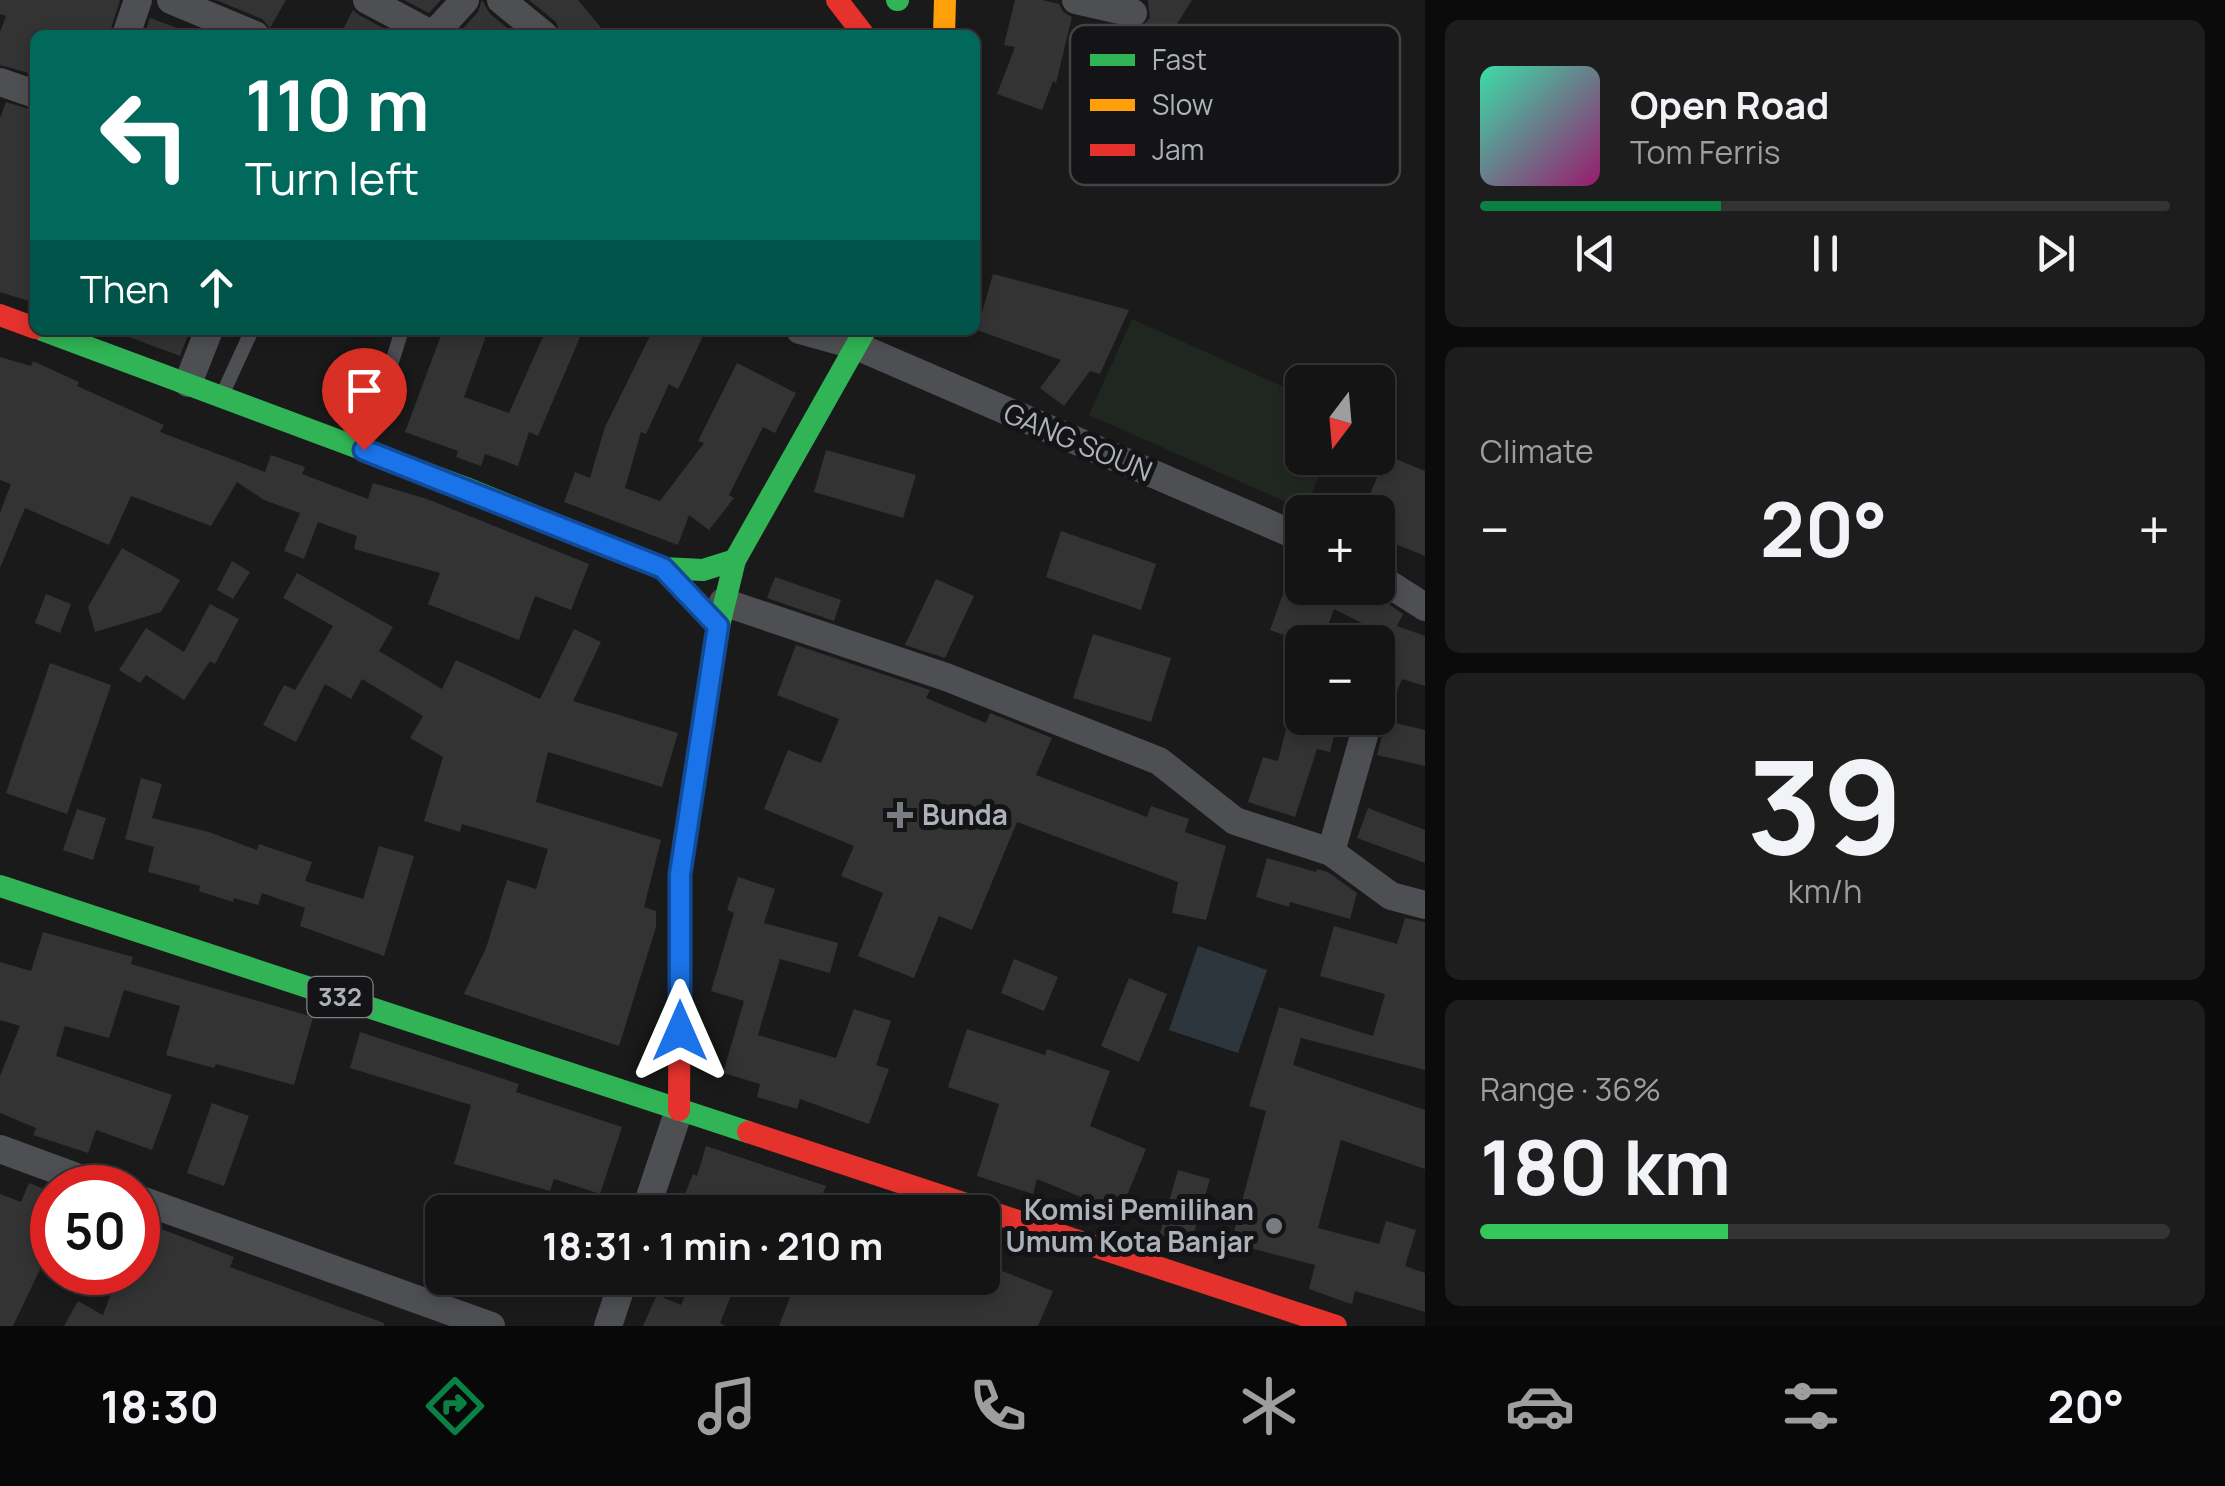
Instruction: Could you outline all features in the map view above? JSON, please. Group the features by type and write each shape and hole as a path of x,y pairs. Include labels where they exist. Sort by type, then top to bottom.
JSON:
{"main road":[{"path":"838,0 860,30"},
{"path":"944,0 944,30"},
{"path":"944,30 958,0"},
{"path":"0,316 30,326"},
{"path":"55,335 364,450 663,568 703,570 735,560"},
{"path":"679,1110 680,874 709,609 859,338"},
{"path":"663,568 709,609"},
{"name":"332","path":"0,886 1336,1326"},
{"path":"1256,1299 1281,1326"}],"street":[{"path":"128,30 138,0"},
{"path":"367,0 424,30"},
{"path":"437,30 464,0"},
{"path":"502,0 538,30"},
{"path":"1076,0 1134,13"},
{"path":"190,3 245,30"},
{"path":"0,82 30,92"},
{"path":"188,383 206,335"},
{"name":"GANG SOUN","path":"859,338 1285,530"},
{"path":"1395,587 1425,606"},
{"path":"709,609 946,677 1159,761 1235,821 1330,852 1391,896 1425,906"},
{"path":"1330,852 1364,735"},
{"path":"651,1195 679,1110"},
{"path":"0,1149 43,1165"},
{"path":"160,1207 490,1326"},
{"path":"608,1326 618,1295"}],"lane":[{"path":"222,396 250,335"},
{"path":"364,450 400,335"}],"shaded area":[{"path":"1132,319 1285,387 1285,475 1319,475 1311,495 1285,495 1285,502 1089,415"},
{"path":"1198,946 1267,970 1238,1053 1169,1030"}],"building":[{"path":"0,0 120,0 111,30 30,30 29,73 0,65 0,32 6,16 0,14"},
{"path":"216,0 286,0 270,28 262,19"},
{"path":"404,0 441,0 429,13"},
{"path":"482,0 490,14 510,30 462,30 478,12"},
{"path":"529,0 578,0 603,30 559,30 556,22"},
{"path":"1015,0 1059,4 1072,17 1056,83 1053,81 1042,110 997,94 1015,47 1004,45"},
{"path":"1148,0 1192,0 1176,25 1143,25 1150,18"},
{"path":"353,10 387,30 343,30"},
{"path":"150,18 183,30 146,30"},
{"path":"6,102 30,109 30,301 0,292 0,118"},
{"path":"993,274 1129,310 1100,374 1090,371 1064,406 1040,388 1061,360 980,331"},
{"path":"123,335 188,335 180,356"},
{"path":"441,335 486,335 464,397 509,413 544,335 581,335 538,436 529,432 518,466 485,454 481,466 456,457 458,451 405,432"},
{"path":"651,335 704,335 678,389 669,384 646,434 641,432 625,488 660,501 704,443 698,441 737,363 796,393 775,433 763,427 729,495 734,498 709,530 689,515 678,545 564,502 575,472 590,478 605,427"},
{"path":"0,357 31,366 33,361 79,382 77,386 164,425 160,432 265,472 271,455 305,467 302,474 368,499 373,483 427,499 589,564 571,610 535,596 519,640 428,604 440,573 354,549 357,536 318,522 304,559 284,551 300,513 264,500 237,482 211,526 131,496 109,545 25,508 0,568 0,513 11,484 0,480"},
{"path":"826,450 916,475 903,518 814,492"},
{"path":"1395,459 1425,471 1425,556 1395,544 1395,495 1370,495 1378,475 1395,475"},
{"path":"1061,531 1156,564 1141,610 1046,577"},
{"path":"122,548 180,580 161,612 95,632 88,607"},
{"path":"232,561 250,572 233,599 217,590"},
{"path":"297,573 393,627 379,651 442,689 456,660 540,699 574,629 601,642 573,701 678,733 662,787 548,752 536,802 661,840 644,907 656,911 656,927 619,1046 464,994 486,948 507,880 536,889 548,849 462,824 460,832 424,821 443,757 410,738 423,716 362,679 351,699 325,684 296,742 263,725 284,685 295,690 333,626 283,598"},
{"path":"775,577 841,600 834,621 767,598"},
{"path":"936,579 974,596 945,658 905,645"},
{"path":"1285,588 1285,605 1390,605 1403,614 1397,626 1425,636 1425,686 1402,679 1395,696 1395,625 1366,625 1334,609 1328,625 1285,625 1285,635 1270,630"},
{"path":"46,594 71,604 60,633 35,623"},
{"path":"210,604 239,619 215,664 210,661 184,700 146,675 140,683 119,670 146,628 184,652"},
{"path":"1093,634 1171,658 1151,722 1073,698"},
{"name":"Bunda","path":"796,645 930,690 926,698 986,723 990,713 1052,738 1036,775 1147,817 1151,806 1189,819 1185,832 1226,846 1206,920 1172,913 1178,882 1017,822 972,930 939,916 914,978 858,956 883,893 841,876 854,846 764,809 788,750 821,763 839,719 777,695"},
{"path":"50,663 111,685 67,814 6,793"},
{"path":"1395,723 1425,730 1425,766 1377,755 1382,735 1395,735"},
{"path":"1285,734 1334,735 1330,752 1317,749 1295,817 1248,802 1263,757 1278,761"},
{"path":"141,778 162,784 152,818 209,832 257,850 259,844 312,862 305,881 363,899 379,846 414,856 384,956 300,926 305,908 262,893 258,905 234,898 233,902 199,891 200,886 148,872 154,847 125,839"},
{"path":"1368,808 1425,830 1425,863 1357,838"},
{"path":"77,809 106,818 93,860 63,850"},
{"path":"1267,858 1328,872 1357,893 1350,919 1256,897"},
{"path":"738,877 775,889 764,923 838,943 830,973 780,959 758,1035 836,1058 854,1009 891,1021 876,1065 889,1069 869,1124 800,1099 797,1109 757,1097 760,1084 723,1073 744,1001 711,991 734,913 727,910"},
{"path":"1405,918 1425,922 1425,1070 1301,1038 1293,1065 1425,1110 1425,1169 1341,1140 1318,1228 1379,1244 1386,1221 1416,1230 1405,1266 1425,1273 1425,1312 1355,1291 1352,1304 1348,1303 1309,1289 1315,1265 1231,1243 1266,1111 1249,1106 1279,1007 1373,1036 1385,994 1320,976 1334,926 1397,944"},
{"path":"43,932 133,957 131,964 313,1017 294,1085 166,1055 180,1006 124,990 109,1038 65,1026 56,1056 172,1095 152,1150 96,1130 88,1153 33,1135 36,1128 0,1113 0,1076 20,1026 0,1020 0,962 31,971"},
{"path":"1014,959 1058,977 1044,1011 1001,993"},
{"path":"1129,978 1167,994 1139,1062 1101,1046"},
{"path":"967,1029 1045,1055 1047,1049 1110,1071 1090,1126 1146,1149 1117,1220 1085,1206 1088,1200 1037,1179 1033,1194 977,1176 999,1104 948,1087"},
{"path":"360,1032 519,1084 516,1092 622,1127 600,1194 554,1179 550,1191 454,1164 471,1105 350,1068"},
{"path":"212,1103 249,1116 224,1186 187,1173"},
{"path":"706,1146 826,1186 823,1193 828,1195 685,1195 693,1174 697,1176"},
{"path":"1178,1170 1210,1179 1189,1250 1158,1240"},
{"path":"30,1183 30,1290 13,1326 0,1326 0,1194 21,1202"},
{"path":"160,1228 234,1257 230,1267 384,1326 64,1326 78,1301 103,1315 110,1295 160,1295"},
{"path":"1000,1270 1053,1291 1038,1326 779,1326 791,1295 1000,1295"},
{"path":"657,1295 681,1305 685,1295 731,1295 720,1323 726,1326 643,1326"}],"traffic: fast":[{"path":"55,335 466,488 663,568 703,570 735,560"},
{"path":"719,626 735,560 862,335"},
{"path":"0,886 748,1132"}],"traffic: slow":[{"path":"944,30 945,0"}],"traffic: jam":[{"path":"837,0 860,30"},
{"path":"0,315 30,326"},
{"path":"679,1110 680,875 719,626"},
{"path":"748,1132 1336,1326"}],"place":[{"name":"Bunda","path":"900,815"},
{"name":"Komisi Pemilihan Umum Kota Banjar","path":"1274,1226"}],"route":[{"path":"364,450 663,568 718,626 680,874 680,1031"}]}
